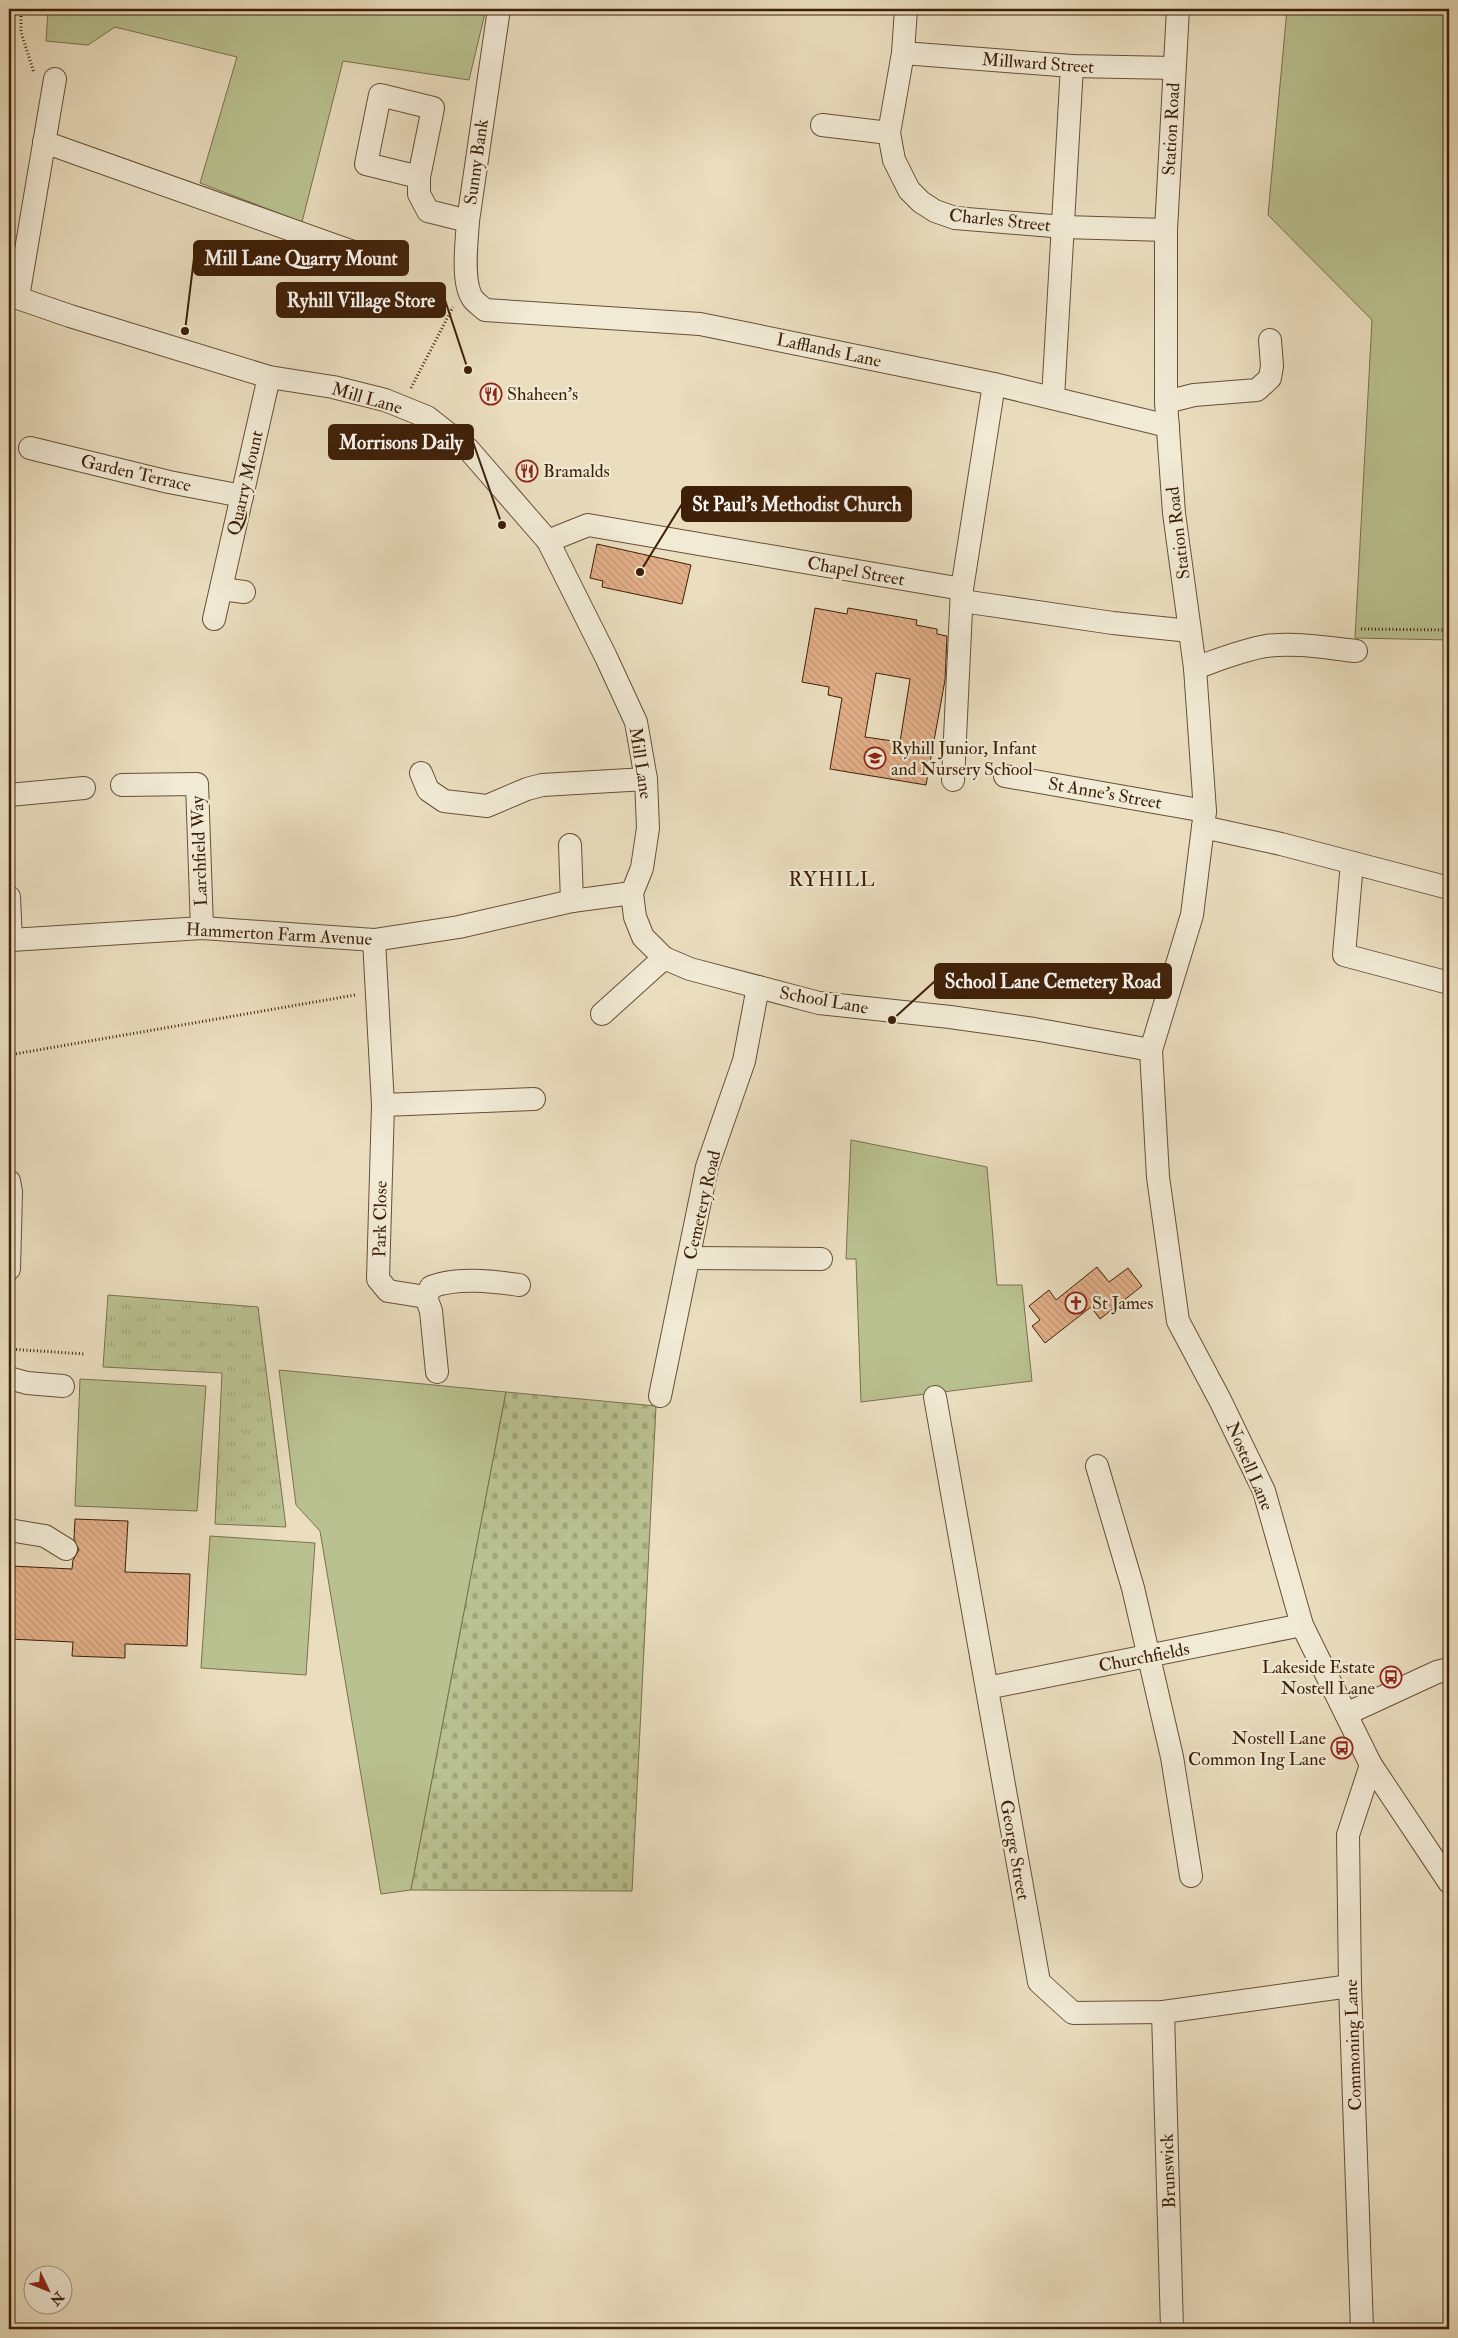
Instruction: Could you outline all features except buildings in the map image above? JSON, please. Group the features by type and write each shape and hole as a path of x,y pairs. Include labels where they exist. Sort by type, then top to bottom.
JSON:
{"street":[{"name":"Sunny Bank","path":"485,310 472,298 468,284 468,221 499,9"},
{"name":"Charles Street","path":"906,9 903,53 889,133 894,160 909,190 921,202 935,211 955,218 1064,227 1166,230"},
{"name":"Station Road","path":"1150,1050 1192,915 1204,819 1195,668 1174,513 1166,402 1166,230 1178,9"},
{"name":"Millward Street","path":"903,53 1072,66 1174,68"},
{"path":"1053,398 1072,66"},
{"path":"13,296 55,79"},
{"path":"822,125 889,133"},
{"path":"44,142 119,167 376,260"},
{"path":"419,177 419,194 428,211 468,221"},
{"name":"Mill Lane","path":"13,296 70,316 269,377 333,387 385,400 427,417 469,450 548,541 636,722 646,779 648,828 642,868 632,893"},
{"name":"Lafflands Lane","path":"485,310 700,324 994,384 1168,426"},
{"path":"1166,402 1194,395 1257,390 1270,378 1272,366 1270,340"},
{"name":"Quarry Mount","path":"214,619 269,377"},
{"path":"953,780 962,595 994,384"},
{"name":"Garden Terrace","path":"30,448 168,482 242,496"},
{"name":"Chapel Street","path":"548,541 588,525 1113,623 1190,630"},
{"path":"221,589 244,592"},
{"path":"1195,668 1249,650 1268,646 1302,646 1356,651"},
{"path":"421,773 428,790 444,801 487,806 527,789 565,782 646,779"},
{"name":"St Anne's Street","path":"1005,776 1204,819 1281,844 1449,888"},
{"name":"Larchfield Way","path":"122,785 197,784 202,928"},
{"path":"9,795 84,788"},
{"path":"570,845 572,900"},
{"path":"1352,863 1344,955 1449,982"},
{"name":"Hammerton Farm Avenue","path":"9,897 11,940 202,928 374,940 459,927 572,900 632,893"},
{"name":"School Lane","path":"632,893 635,917 643,937 664,958 690,969 819,1003 950,1016 1034,1028 1150,1050"},
{"name":"Park Close","path":"374,940 383,1105 378,1279 388,1291 426,1297"},
{"path":"602,1014 664,958"},
{"name":"Cemetery Road","path":"660,1396 690,1258 707,1167 744,1061 758,988"},
{"name":"Nostell Lane","path":"1150,1050 1158,1177 1178,1321 1220,1400 1264,1492 1302,1624 1371,1765 1449,1882"},
{"path":"383,1105 534,1099"},
{"path":"9,1181 11,1192 9,1269"},
{"path":"690,1258 821,1259"},
{"path":"437,1372 431,1311 426,1297 431,1287 440,1284 492,1281 519,1285"},
{"path":"9,1378 27,1383 63,1386"},
{"name":"George Street","path":"935,1397 1039,1982 1073,2013 1163,2012 1350,1986"},
{"path":"1097,1466 1133,1588 1147,1657 1172,1757 1191,1876"},
{"path":"9,1530 45,1536 66,1549"},
{"name":"Churchfields","path":"986,1688 1147,1657 1302,1624"},
{"path":"1346,1714 1437,1672 1449,1669"},
{"name":"Commoning Lane","path":"1362,2329 1350,1986 1348,1835 1371,1765"},
{"name":"Brunswick","path":"1163,2012 1172,2329"}],"path":[{"path":"21,9 21,32 36,79 55,79"},
{"path":"402,407 458,299"},
{"path":"9,1056 376,992"},
{"path":"9,1349 85,1354"}],"green space":[{"path":"48,9 486,9 469,80 343,61 302,222 200,183 237,57 115,27 88,45 46,41"},
{"path":"1287,9 1449,9 1449,640 1355,638 1372,320 1268,215"},
{"path":"851,1140 987,1167 997,1285 1022,1285 1032,1381 861,1402 856,1259 846,1259"},
{"path":"108,1295 258,1307 286,1527 215,1524 222,1373 103,1367"},
{"path":"279,1370 506,1392 411,1890 381,1894 320,1531 296,1505"},
{"path":"80,1379 206,1386 197,1511 75,1506"},
{"path":"506,1392 656,1406 632,1891 411,1890"},
{"path":"210,1536 315,1543 306,1675 201,1668"}],"place":[{"name":"Mill Lane Quarry Mount","path":"185,331"},
{"name":"Ryhill Village Store","path":"468,370"},
{"name":"Shaheen's","path":"491,394"},
{"name":"Bramalds","path":"527,471"},
{"name":"Morrisons Daily","path":"502,525"},
{"name":"St Paul's Methodist Church","path":"640,572"},
{"name":"Ryhill Junior, Infant and Nursery School","path":"875,758"},
{"name":"School Lane Cemetery Road","path":"892,1020"},
{"name":"St James","path":"1076,1303"},
{"name":"Lakeside Estate Nostell Lane","path":"1391,1677"},
{"name":"Nostell Lane Common Ing Lane","path":"1342,1748"}],"district":[{"name":"RYHILL","path":"832,879"}]}
